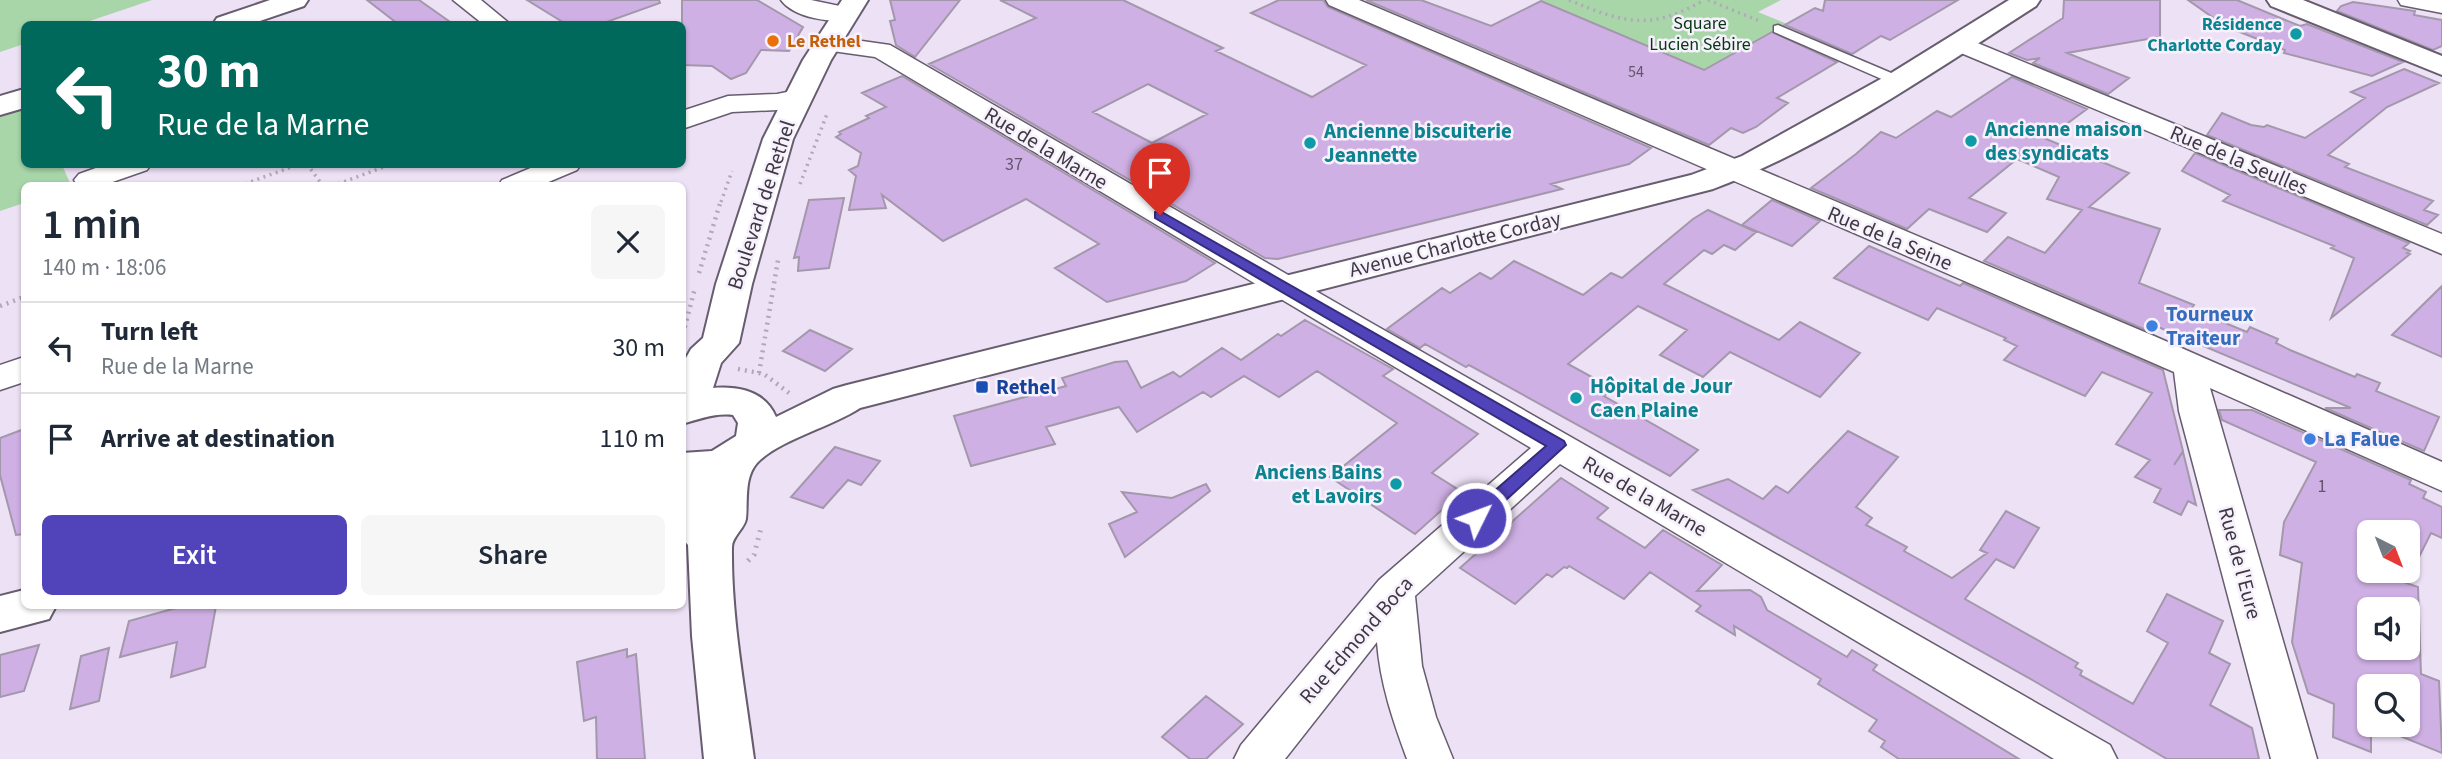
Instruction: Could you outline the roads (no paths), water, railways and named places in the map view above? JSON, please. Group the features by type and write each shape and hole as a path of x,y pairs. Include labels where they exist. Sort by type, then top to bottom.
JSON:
{"street":[{"path":"236,21 295,0"},
{"path":"465,0 494,21"},
{"path":"793,0 809,9 850,7"},
{"name":"Rue de la Seine","path":"1338,0 2442,477"},
{"name":"Avenue Charlotte Corday","path":"686,468 708,467 742,399 791,424 825,414 847,398 1702,182 1735,171 1898,81 2027,0"},
{"path":"2280,0 2442,66"},
{"path":"2410,0 2442,6"},
{"name":"Boulevard de Rethel","path":"710,541 724,521 725,490 742,399 734,284 778,139 797,98 850,7"},
{"name":"Rue de la Seulles","path":"1958,43 2442,244"},
{"name":"Rue de la Marne","path":"827,44 881,50 1284,288 2094,759"},
{"path":"686,120 728,104 777,102 797,98"},
{"path":"0,106 21,99"},
{"path":"89,180 125,168"},
{"path":"522,182 557,168"},
{"name":"Boulevard de Rethel","path":"686,405 704,358 742,399"},
{"name":"Rue de l'Eure","path":"2191,367 2191,383 2197,411 2294,759"},
{"path":"0,379 21,370"},
{"path":"686,409 710,402 742,399"},
{"name":"Rue Edmond Boca","path":"1257,759 1394,591 1558,445"},
{"name":"Boulevard de Rethel","path":"686,474 695,502 697,526 710,541 715,636 729,759"},
{"path":"1394,591 1400,666 1413,717 1430,759"},
{"path":"0,614 21,609"}],"lane":[{"path":"1778,29 1898,81"}],"place":[{"name":"Résidence Charlotte Corday","path":"2296,34"},
{"name":"Le Rethel","path":"773,41"},
{"name":"Ancienne maison des syndicats","path":"1971,141"},
{"name":"Ancienne biscuiterie Jeannette","path":"1310,143"},
{"name":"Tourneux Traiteur","path":"2152,326"},
{"name":"Rethel","path":"982,387"},
{"name":"Hôpital de Jour Caen Plaine","path":"1576,398"},
{"name":"La Falue","path":"2310,439"},
{"name":"Anciens Bains et Lavoirs","path":"1396,484"}],"park label":[{"name":"Square Lucien Sébire","path":"1700,33"}]}
